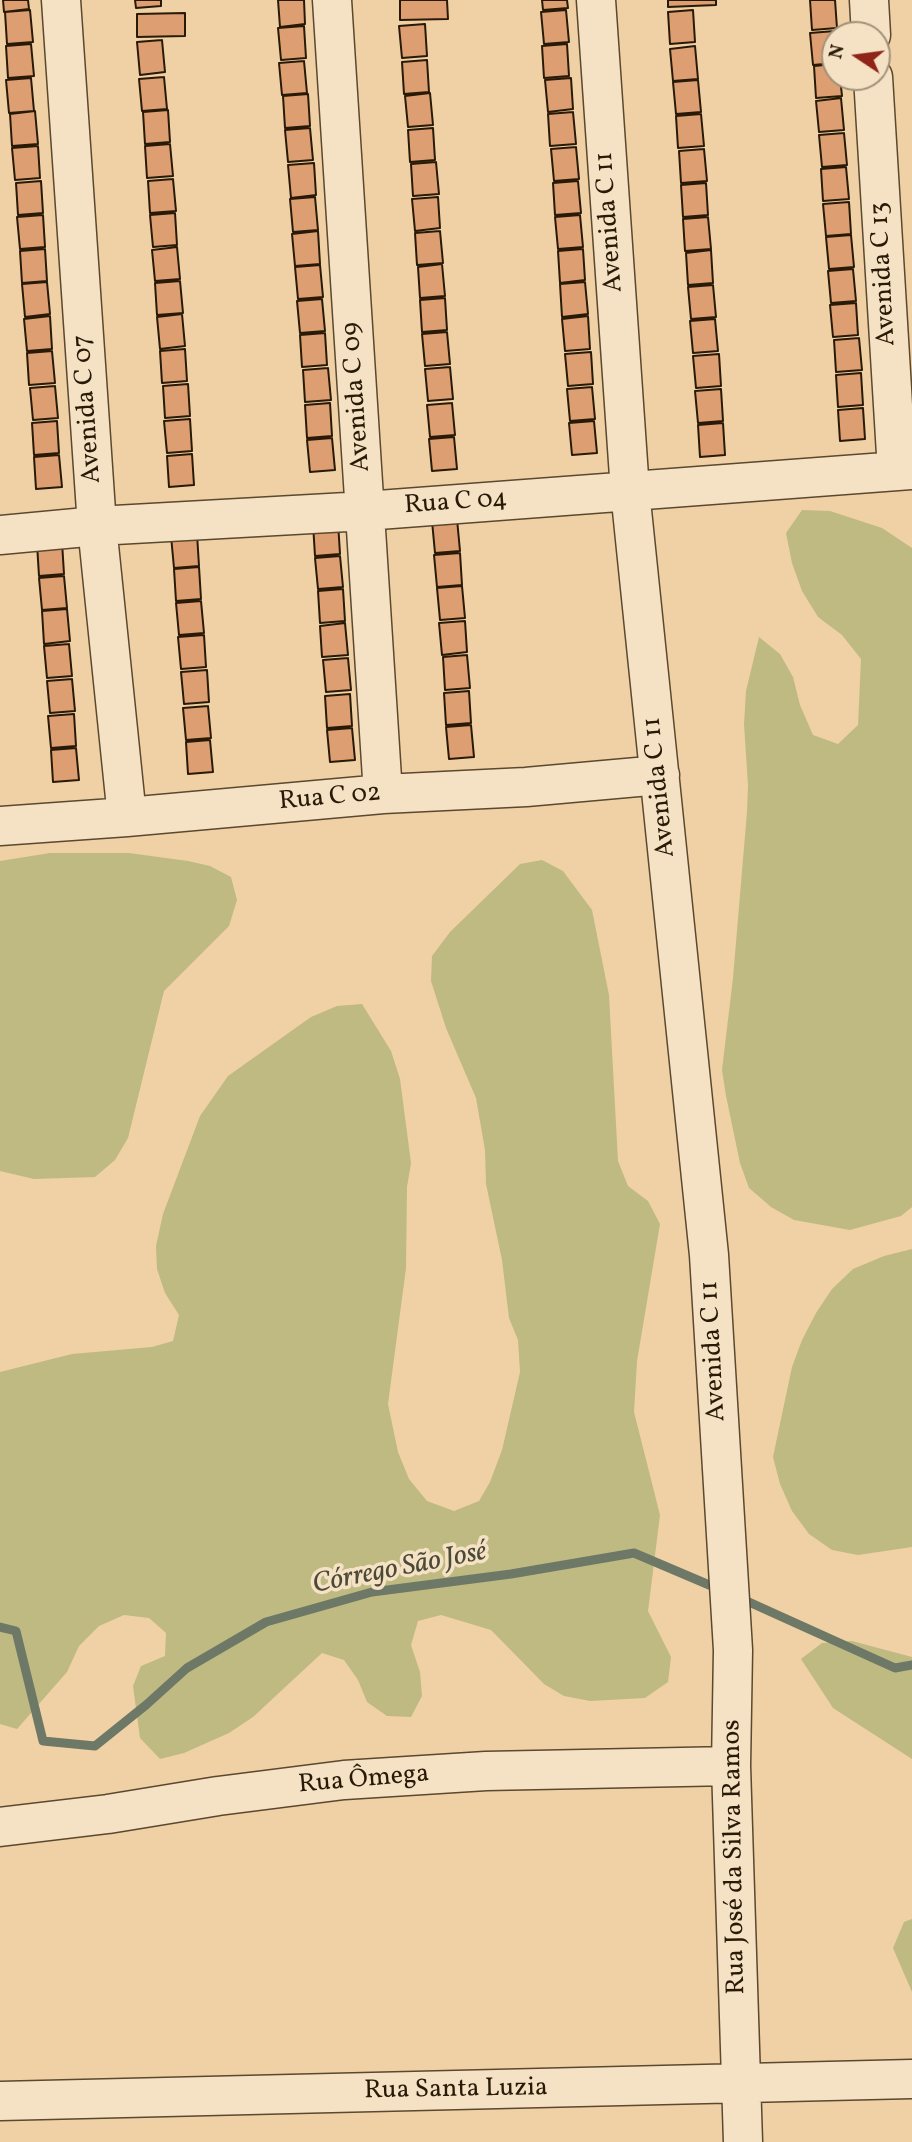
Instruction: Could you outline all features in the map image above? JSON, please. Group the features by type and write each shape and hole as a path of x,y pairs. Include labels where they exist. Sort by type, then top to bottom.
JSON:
{"street":[{"name":"Avenida C 07","path":"61,0 97,526 127,817"},
{"name":"Avenida C 09","path":"332,0 383,794"},
{"name":"Avenida C 11","path":"596,0 630,491 709,1255 728,1573"},
{"path":"869,0 870,21"},
{"name":"Avenida C 13","path":"874,91 905,470"},
{"name":"Rua C 04","path":"0,535 97,526 365,511 905,470"},
{"name":"Rua C 02","path":"0,826 383,794 526,787 660,775"},
{"name":"Rua José da Silva Ramos","path":"728,1573 733,1650 732,1766 743,2142"},
{"name":"Rua Ômega","path":"0,1827 344,1780 486,1771 732,1766"},
{"name":"Rua Santa Luzia","path":"0,2101 912,2079"}],"shaded area":[{"path":"802,510 830,511 882,528 912,548 912,1207 901,1216 850,1230 794,1220 771,1207 749,1188 740,1163 722,1070 747,812 744,724 746,691 759,637 780,654 793,677 800,705 813,735 838,744 858,725 861,659 842,635 818,617 802,591 792,563 786,533"},
{"path":"50,853 129,853 210,866 231,877 237,900 229,926 164,991 128,1138 115,1160 95,1177 34,1179 0,1171 0,861"},
{"path":"542,860 563,871 592,910 609,995 618,1161 628,1186 648,1201 660,1224 637,1361 634,1412 660,1515 648,1611 671,1657 668,1682 645,1698 590,1701 564,1696 544,1684 491,1630 441,1615 418,1621 411,1645 420,1672 422,1696 411,1717 387,1716 367,1702 358,1680 344,1660 322,1653 253,1717 229,1733 184,1753 160,1759 140,1738 133,1686 141,1666 165,1656 166,1633 149,1618 124,1615 99,1626 79,1646 67,1672 17,1729 0,1724 0,1372 72,1354 152,1347 173,1341 179,1315 165,1293 157,1269 156,1246 163,1214 200,1116 228,1076 311,1017 337,1006 362,1004 391,1051 400,1079 411,1163 407,1187 406,1268 388,1404 398,1452 409,1479 427,1501 454,1511 479,1501 490,1482 502,1450 520,1372 518,1340 509,1318 502,1260 486,1184 485,1150 476,1098 446,1028 431,981 432,956 450,932 520,864"},
{"path":"912,1249 912,1547 858,1555 832,1550 809,1534 792,1511 780,1484 773,1457 792,1367 802,1340 832,1289 853,1269 884,1256"},
{"path":"852,1641 912,1657 912,1759 833,1708 801,1659 822,1643"},
{"path":"912,1919 912,1992 893,1948 904,1922"}],"building":[{"path":"3,0 28,0 29,9 4,12"},
{"path":"135,0 161,0 161,6 136,8"},
{"path":"278,0 304,0 305,24 280,27"},
{"path":"400,0 447,0 448,19 400,20"},
{"path":"542,0 567,0 568,8 543,10"},
{"path":"668,0 716,0 716,5 668,7"},
{"path":"810,0 835,0 836,21 821,21 821,29 812,30"},
{"path":"30,10 33,42 7,44 5,12"},
{"path":"566,10 569,42 544,44 541,12"},
{"path":"693,10 695,42 670,44 668,12"},
{"path":"185,13 185,36 137,37 137,14"},
{"path":"425,24 427,56 402,58 399,26"},
{"path":"304,26 306,58 281,60 278,28"},
{"path":"821,32 821,64 813,65 810,33"},
{"path":"162,40 165,72 140,75 137,42"},
{"path":"31,44 34,76 8,78 6,46"},
{"path":"567,44 569,76 544,78 542,46"},
{"path":"695,46 698,79 673,81 670,49"},
{"path":"427,60 429,92 404,94 402,62"},
{"path":"304,61 307,93 282,95 279,63"},
{"path":"821,65 821,91 841,91 842,96 816,98 814,66"},
{"path":"164,77 167,109 142,111 139,79"},
{"path":"31,78 34,111 9,113 6,80"},
{"path":"571,78 573,109 548,112 545,80"},
{"path":"698,80 701,112 676,114 673,82"},
{"path":"430,93 433,125 408,127 405,96"},
{"path":"308,94 310,126 285,128 283,96"},
{"path":"841,98 844,130 819,132 816,101"},
{"path":"168,110 170,142 145,144 143,112"},
{"path":"35,111 38,144 12,146 10,114"},
{"path":"573,112 576,144 550,146 548,114"},
{"path":"701,114 704,146 678,148 676,116"},
{"path":"310,128 313,160 288,162 285,130"},
{"path":"433,128 435,160 410,162 408,130"},
{"path":"844,133 847,165 822,167 819,135"},
{"path":"170,144 173,176 147,178 145,146"},
{"path":"38,146 40,178 15,180 12,148"},
{"path":"576,147 579,179 554,181 551,149"},
{"path":"704,149 707,181 681,183 679,151"},
{"path":"436,162 439,194 413,196 411,164"},
{"path":"314,163 316,195 291,198 288,165"},
{"path":"846,167 849,199 823,201 821,169"},
{"path":"173,179 176,211 150,213 148,181"},
{"path":"41,181 43,213 18,215 16,183"},
{"path":"578,181 581,213 555,215 553,183"},
{"path":"706,183 708,215 683,217 681,185"},
{"path":"315,197 318,230 293,232 290,199"},
{"path":"438,197 440,228 415,231 412,199"},
{"path":"849,202 851,234 826,236 823,204"},
{"path":"175,213 177,245 153,247 150,215"},
{"path":"43,215 45,247 20,249 17,217"},
{"path":"580,215 583,247 558,249 555,217"},
{"path":"708,217 711,249 685,251 683,219"},
{"path":"318,231 320,264 295,266 292,234"},
{"path":"440,231 443,263 417,265 415,233"},
{"path":"851,235 854,267 829,269 826,237"},
{"path":"177,247 180,279 155,281 152,250"},
{"path":"45,249 47,281 22,283 20,251"},
{"path":"583,249 585,280 560,283 558,251"},
{"path":"711,250 713,283 688,285 686,253"},
{"path":"442,264 445,296 420,298 418,267"},
{"path":"320,265 323,297 298,299 295,267"},
{"path":"853,269 856,301 831,303 828,271"},
{"path":"180,281 183,313 157,315 155,283"},
{"path":"47,282 50,314 25,317 22,284"},
{"path":"585,282 588,314 562,317 560,284"},
{"path":"713,285 716,317 691,319 688,287"},
{"path":"445,298 447,330 422,332 420,300"},
{"path":"322,299 325,331 300,333 297,301"},
{"path":"856,303 858,335 833,337 830,305"},
{"path":"182,314 185,346 160,349 157,317"},
{"path":"50,316 52,349 27,351 24,319"},
{"path":"588,316 590,349 565,351 562,319"},
{"path":"715,319 718,351 693,353 690,321"},
{"path":"447,332 450,364 425,366 422,334"},
{"path":"325,333 327,365 302,367 300,335"},
{"path":"859,338 862,370 836,372 834,340"},
{"path":"185,349 187,381 162,383 160,351"},
{"path":"52,351 55,383 29,385 27,353"},
{"path":"591,352 593,384 568,386 565,354"},
{"path":"719,354 721,386 696,388 693,356"},
{"path":"450,367 453,399 428,401 425,369"},
{"path":"328,368 331,400 305,402 303,370"},
{"path":"861,373 863,405 838,407 836,375"},
{"path":"188,384 190,416 165,418 163,386"},
{"path":"55,386 58,418 33,420 30,388"},
{"path":"592,387 595,419 570,421 567,389"},
{"path":"721,389 723,421 698,423 695,391"},
{"path":"330,403 332,436 307,438 305,405"},
{"path":"452,403 455,435 430,437 427,405"},
{"path":"863,408 865,439 840,441 838,410"},
{"path":"190,419 192,451 167,453 164,421"},
{"path":"57,421 59,453 34,455 32,423"},
{"path":"594,421 597,453 572,455 569,423"},
{"path":"723,423 725,455 700,457 698,425"},
{"path":"454,437 457,469 432,471 429,439"},
{"path":"332,438 335,470 310,472 307,440"},
{"path":"192,454 194,485 169,487 167,456"},
{"path":"59,455 62,487 36,489 34,457"},
{"path":"457,519 460,551 435,553 432,521"},
{"path":"338,522 340,554 315,556 313,524"},
{"path":"197,534 199,566 174,568 171,536"},
{"path":"62,542 64,574 39,576 37,544"},
{"path":"460,553 462,585 437,587 434,555"},
{"path":"340,556 343,587 318,589 315,558"},
{"path":"199,567 201,599 176,601 174,569"},
{"path":"64,576 67,608 42,610 39,578"},
{"path":"462,586 465,618 440,620 437,588"},
{"path":"343,589 345,621 320,623 318,591"},
{"path":"201,601 204,633 179,635 176,603"},
{"path":"67,609 70,641 44,644 42,611"},
{"path":"465,621 467,652 442,655 439,623"},
{"path":"345,623 348,655 322,657 320,626"},
{"path":"204,635 206,667 181,669 178,637"},
{"path":"69,644 72,676 47,678 44,646"},
{"path":"467,655 470,688 445,690 443,657"},
{"path":"348,658 351,690 326,692 323,660"},
{"path":"207,670 209,702 184,704 181,672"},
{"path":"72,679 75,711 50,713 47,681"},
{"path":"469,691 471,723 446,725 444,693"},
{"path":"350,694 352,726 327,728 325,696"},
{"path":"208,706 211,738 186,740 183,708"},
{"path":"74,714 76,746 51,748 48,716"},
{"path":"471,725 474,757 449,759 446,727"},
{"path":"352,728 355,760 330,762 327,730"},
{"path":"210,740 213,772 188,774 186,742"},
{"path":"76,748 79,780 53,782 51,750"}],"waterway":[{"name":"Córrego São José","path":"0,1627 16,1631 43,1741 95,1746 187,1668 266,1622 372,1592 511,1574 634,1553 721,1590"},
{"name":"Córrego São José","path":"740,1598 895,1668 912,1665"}]}
